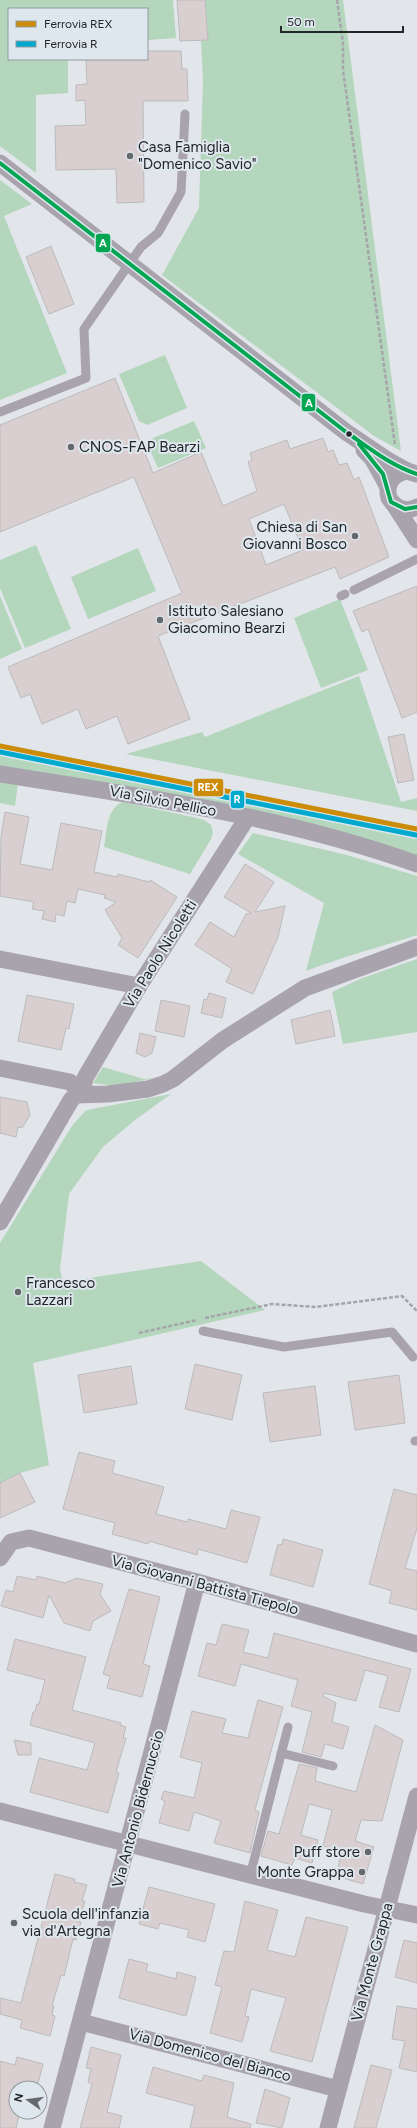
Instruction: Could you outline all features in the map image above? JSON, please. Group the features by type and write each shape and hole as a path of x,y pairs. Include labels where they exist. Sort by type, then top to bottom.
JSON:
{"street":[{"path":"0,163 346,432 412,472"},
{"path":"346,432 372,458 388,487 389,498 416,533"},
{"path":"388,487 391,479 398,473 412,472"},
{"path":"395,506 405,510 417,507"},
{"name":"Via Silvio Pellico","path":"0,774 148,798 247,818 372,848 417,864"},
{"name":"Via Paolo Nicoletti","path":"82,1093 85,1078 139,986 247,818"},
{"path":"0,1222 71,1100 76,1095 82,1093 108,1094 148,1089 173,1080 223,1040 305,988 417,947"},
{"path":"0,959 139,986"},
{"path":"0,1068 70,1082 82,1093"},
{"name":"Via Giovanni Battista Tiepolo","path":"0,1558 11,1542 28,1538 197,1582 417,1644"},
{"name":"Via Antonio Bidernuccio","path":"52,2128 197,1582"},
{"name":"Via Monte Grappa","path":"328,2128 417,1796"},
{"path":"0,1811 386,1910 417,1915"},
{"name":"Via Domenico del Bianco","path":"81,2022 338,2089"}],"lane":[{"path":"0,412 86,378 84,329 141,247 158,233 181,192 184,114"},
{"path":"347,593 417,559"},
{"path":"203,1331 284,1347 392,1332 416,1357"},
{"path":"250,1876 288,1727"},
{"path":"282,1753 333,1766"}],"path":[{"path":"337,0 343,43 344,77 395,444 412,472"},
{"path":"272,1304 316,1307 402,1296 417,1311"}],"green space":[{"path":"0,0 173,0 176,38 148,40 148,8 8,8 8,60 68,60 68,93 36,95 36,173 0,146"},
{"path":"205,0 343,0 401,451 374,436 162,275 199,208 203,80 201,40 208,40"},
{"path":"0,180 32,204 4,216 67,373 0,400"},
{"path":"165,355 187,408 147,425 139,421 119,374"},
{"path":"194,421 206,448 158,468 148,446 153,438"},
{"path":"36,545 71,629 25,648 0,588 0,560"},
{"path":"138,548 156,591 88,619 71,577"},
{"path":"0,596 22,649 0,659"},
{"path":"340,599 368,670 321,688 294,618"},
{"path":"359,676 401,802 417,798 417,811 126,754 202,732 205,737"},
{"path":"0,752 417,835 417,859 0,767"},
{"path":"0,781 18,783 15,806 0,803"},
{"path":"123,802 197,818 204,820 211,825 213,833 211,839 190,874 104,847 110,815 117,805"},
{"path":"253,833 347,855 417,876 417,935 306,971 324,903 238,854"},
{"path":"417,959 417,1032 343,1044 332,992 360,979"},
{"path":"103,1067 144,1079 155,1078 115,1086 93,1083"},
{"path":"171,1094 135,1120 103,1147 69,1194 60,1269 63,1282 201,1261 265,1310 33,1363 49,1465 20,1473 0,1483 0,1243 72,1126 85,1111"}],"building":[{"path":"177,0 205,0 208,40 180,41"},
{"path":"148,51 181,51 182,69 187,69 188,101 143,101 144,202 117,203 116,169 56,170 55,126 86,125 85,100 76,101 76,85 87,84 86,60 148,60"},
{"path":"51,246 74,304 49,314 26,257"},
{"path":"115,378 153,473 201,452 223,506 257,491 248,462 252,460 250,453 287,440 290,449 323,438 328,452 333,450 339,465 347,463 354,480 359,477 389,557 340,579 335,567 158,636 190,719 128,744 117,716 86,729 78,709 42,724 30,694 21,698 8,667 182,593 134,477 0,532 0,425","holes":["284,504 303,550 266,565 249,519"]},
{"path":"417,586 417,712 402,718 368,629 362,632 353,611"},
{"path":"404,734 414,780 398,783 388,737"},
{"path":"5,812 29,817 20,864 52,870 61,823 102,831 94,872 117,877 118,874 149,882 150,880 177,897 138,958 118,945 122,938 105,910 116,902 104,898 105,895 78,889 75,903 67,901 64,916 56,914 55,922 42,919 44,911 32,909 34,902 0,896 1,836"},
{"path":"245,864 274,882 255,912 285,906 278,937 253,994 226,982 232,969 195,945 210,922 234,937 246,914 251,913 224,897"},
{"path":"209,993 226,998 222,1018 201,1013 204,999 207,1000"},
{"path":"27,995 74,1004 69,1029 66,1028 61,1050 18,1041"},
{"path":"161,1000 190,1006 184,1037 155,1031"},
{"path":"330,1010 335,1036 296,1044 291,1020"},
{"path":"140,1033 156,1037 152,1053 145,1057 136,1053"},
{"path":"0,1097 27,1102 30,1115 22,1128 18,1127 16,1137 0,1133"},
{"path":"195,1364 242,1375 232,1420 185,1409"},
{"path":"131,1366 137,1404 84,1413 78,1375"},
{"path":"399,1375 405,1423 355,1430 348,1382"},
{"path":"315,1386 321,1435 270,1442 263,1393"},
{"path":"79,1452 115,1461 112,1473 164,1487 156,1514 187,1522 188,1519 226,1529 231,1510 260,1517 247,1563 198,1549 197,1555 149,1541 148,1544 112,1534 115,1523 63,1509"},
{"path":"20,1473 35,1502 0,1518 0,1483"},
{"path":"394,1489 417,1495 417,1528 405,1568 417,1571 417,1610 389,1603 392,1591 369,1584"},
{"path":"283,1539 323,1550 313,1587 270,1575 278,1544 282,1545"},
{"path":"17,1576 36,1580 37,1576 65,1583 77,1578 103,1584 100,1594 111,1611 93,1621 90,1631 64,1623 49,1595 43,1618 1,1606 6,1590 13,1592"},
{"path":"129,1589 160,1597 143,1664 150,1666 142,1697 107,1688 110,1676 103,1674"},
{"path":"222,1624 249,1630 243,1652 268,1658 274,1633 411,1669 399,1712 379,1707 388,1676 365,1670 356,1701 324,1693 323,1696 336,1703 332,1722 349,1727 343,1749 325,1744 321,1757 302,1752 312,1712 291,1706 298,1680 241,1664 235,1686 198,1676 207,1643 216,1645"},
{"path":"15,1639 86,1657 72,1710 121,1723 120,1725 126,1727 123,1738 126,1738 116,1772 119,1773 108,1813 30,1792 39,1758 87,1770 95,1743 30,1725 33,1712 35,1712 37,1704 39,1704 45,1680 7,1670"},
{"path":"258,1700 283,1707 255,1810 259,1812 250,1853 214,1843 221,1821 194,1812 189,1831 159,1823 165,1801 161,1799 164,1791 194,1798 202,1763 180,1757 192,1711 226,1719 222,1733 248,1738"},
{"path":"375,1725 403,1740 382,1821 361,1820 355,1841 374,1847 363,1884 336,1876 342,1851 323,1846 332,1810 309,1804 301,1835 318,1840 312,1863 295,1858 292,1865 261,1856 268,1831 279,1834 299,1764 317,1768 315,1781 356,1792"},
{"path":"14,1740 31,1743 31,1755 18,1755"},
{"path":"55,1874 75,1879 74,1882 87,1885 82,1901 85,1901 76,1940 73,1939 64,1976 61,1975 52,2006 54,2006 52,2015 55,2016 50,2036 20,2028 22,2020 0,2014 0,1998 21,2003"},
{"path":"149,1887 215,1904 205,1942 187,1937 189,1930 160,1923 158,1929 139,1924"},
{"path":"245,1901 278,1910 267,1950 295,1957 306,1917 348,1927 312,2062 270,2051 286,1998 251,1989 245,2016 249,2017 242,2042 210,2033 222,1987 215,1985 224,1951 234,1952"},
{"path":"404,1940 417,1943 417,1983 395,1977"},
{"path":"129,1959 148,1964 146,1971 176,1979 177,1972 196,1977 186,2016 119,1998"},
{"path":"397,2006 417,2009 417,2072 399,2068 405,2041 392,2039"},
{"path":"91,2047 121,2055 107,2112 122,2116 119,2128 80,2128 92,2084 88,2082 91,2069 86,2068"},
{"path":"17,2057 43,2064 39,2080 8,2080 8,2120 18,2120 16,2128 0,2128 0,2061 15,2065"},
{"path":"371,2065 392,2070 376,2128 354,2128"},
{"path":"153,2067 202,2081 204,2075 234,2083 227,2117 251,2124 250,2128 190,2128 195,2106 146,2093"},
{"path":"265,2089 290,2098 282,2128 256,2123"}],"rail line":[{"name":"REX","path":"0,746 417,829"},
{"name":"R","path":"0,752 416,835"}],"transit line":[{"name":"A","path":"0,163 346,432 389,461 407,471 417,474"},
{"name":"A","path":"359,444 383,474 391,502 405,509 417,507"}],"place":[{"name":"Casa Famiglia \"Domenico Savio\"","path":"130,156"},
{"name":"CNOS-FAP Bearzi","path":"71,447"},
{"name":"Chiesa di San Giovanni Bosco","path":"355,536"},
{"name":"Istituto Salesiano Giacomino Bearzi","path":"160,620"},
{"name":"Francesco Lazzari","path":"18,1292"},
{"name":"Puff store","path":"368,1852"},
{"name":"Monte Grappa","path":"362,1872"},
{"name":"Scuola dell'infanzia via d'Artegna","path":"14,1923"}]}
